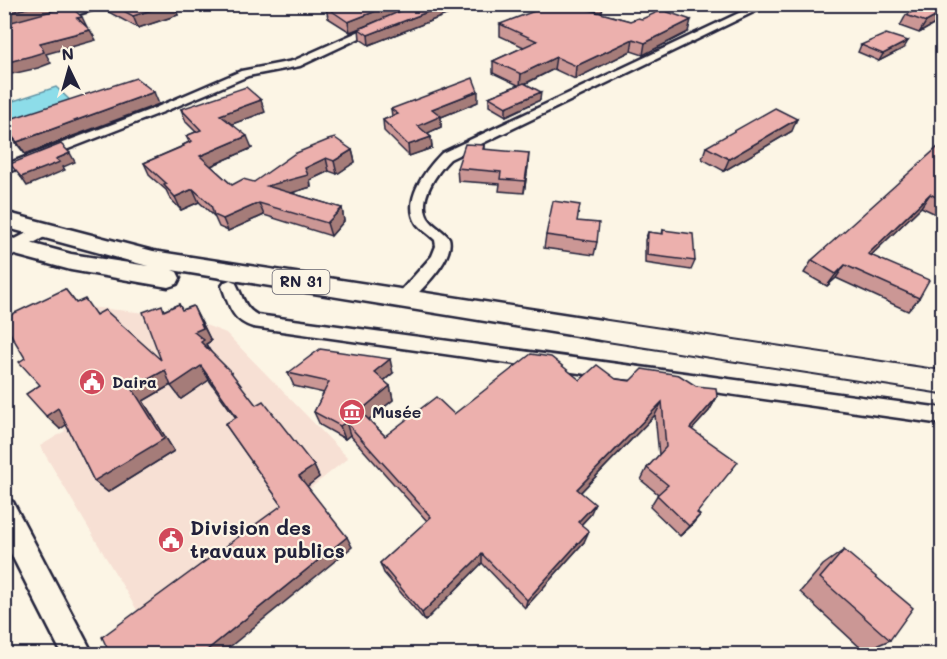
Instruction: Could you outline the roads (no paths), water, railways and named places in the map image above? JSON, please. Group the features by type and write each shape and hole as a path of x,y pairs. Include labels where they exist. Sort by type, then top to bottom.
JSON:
{"highway":[{"name":"RN 31","path":"4,219 153,259 602,330"},
{"name":"RN 31","path":"8,248 121,272 602,330"}],"main road":[{"name":"RN 31","path":"602,330 942,382"}],"street":[{"path":"47,21 107,4"},
{"path":"404,298 440,255 443,246 440,235 422,221 419,215 420,197 429,174 446,156 766,4"},
{"path":"4,170 159,110 245,73 296,64 391,21"},
{"path":"8,248 44,230"},
{"path":"230,286 239,312 253,321 942,416"},
{"path":"4,512 78,654"}],"water":[{"path":"56,87 74,104 5,128 4,104"}],"place":[{"name":"Daira","path":"92,382"},
{"name":"Musée","path":"352,412"},
{"name":"Division des travaux publics","path":"171,540"}]}
